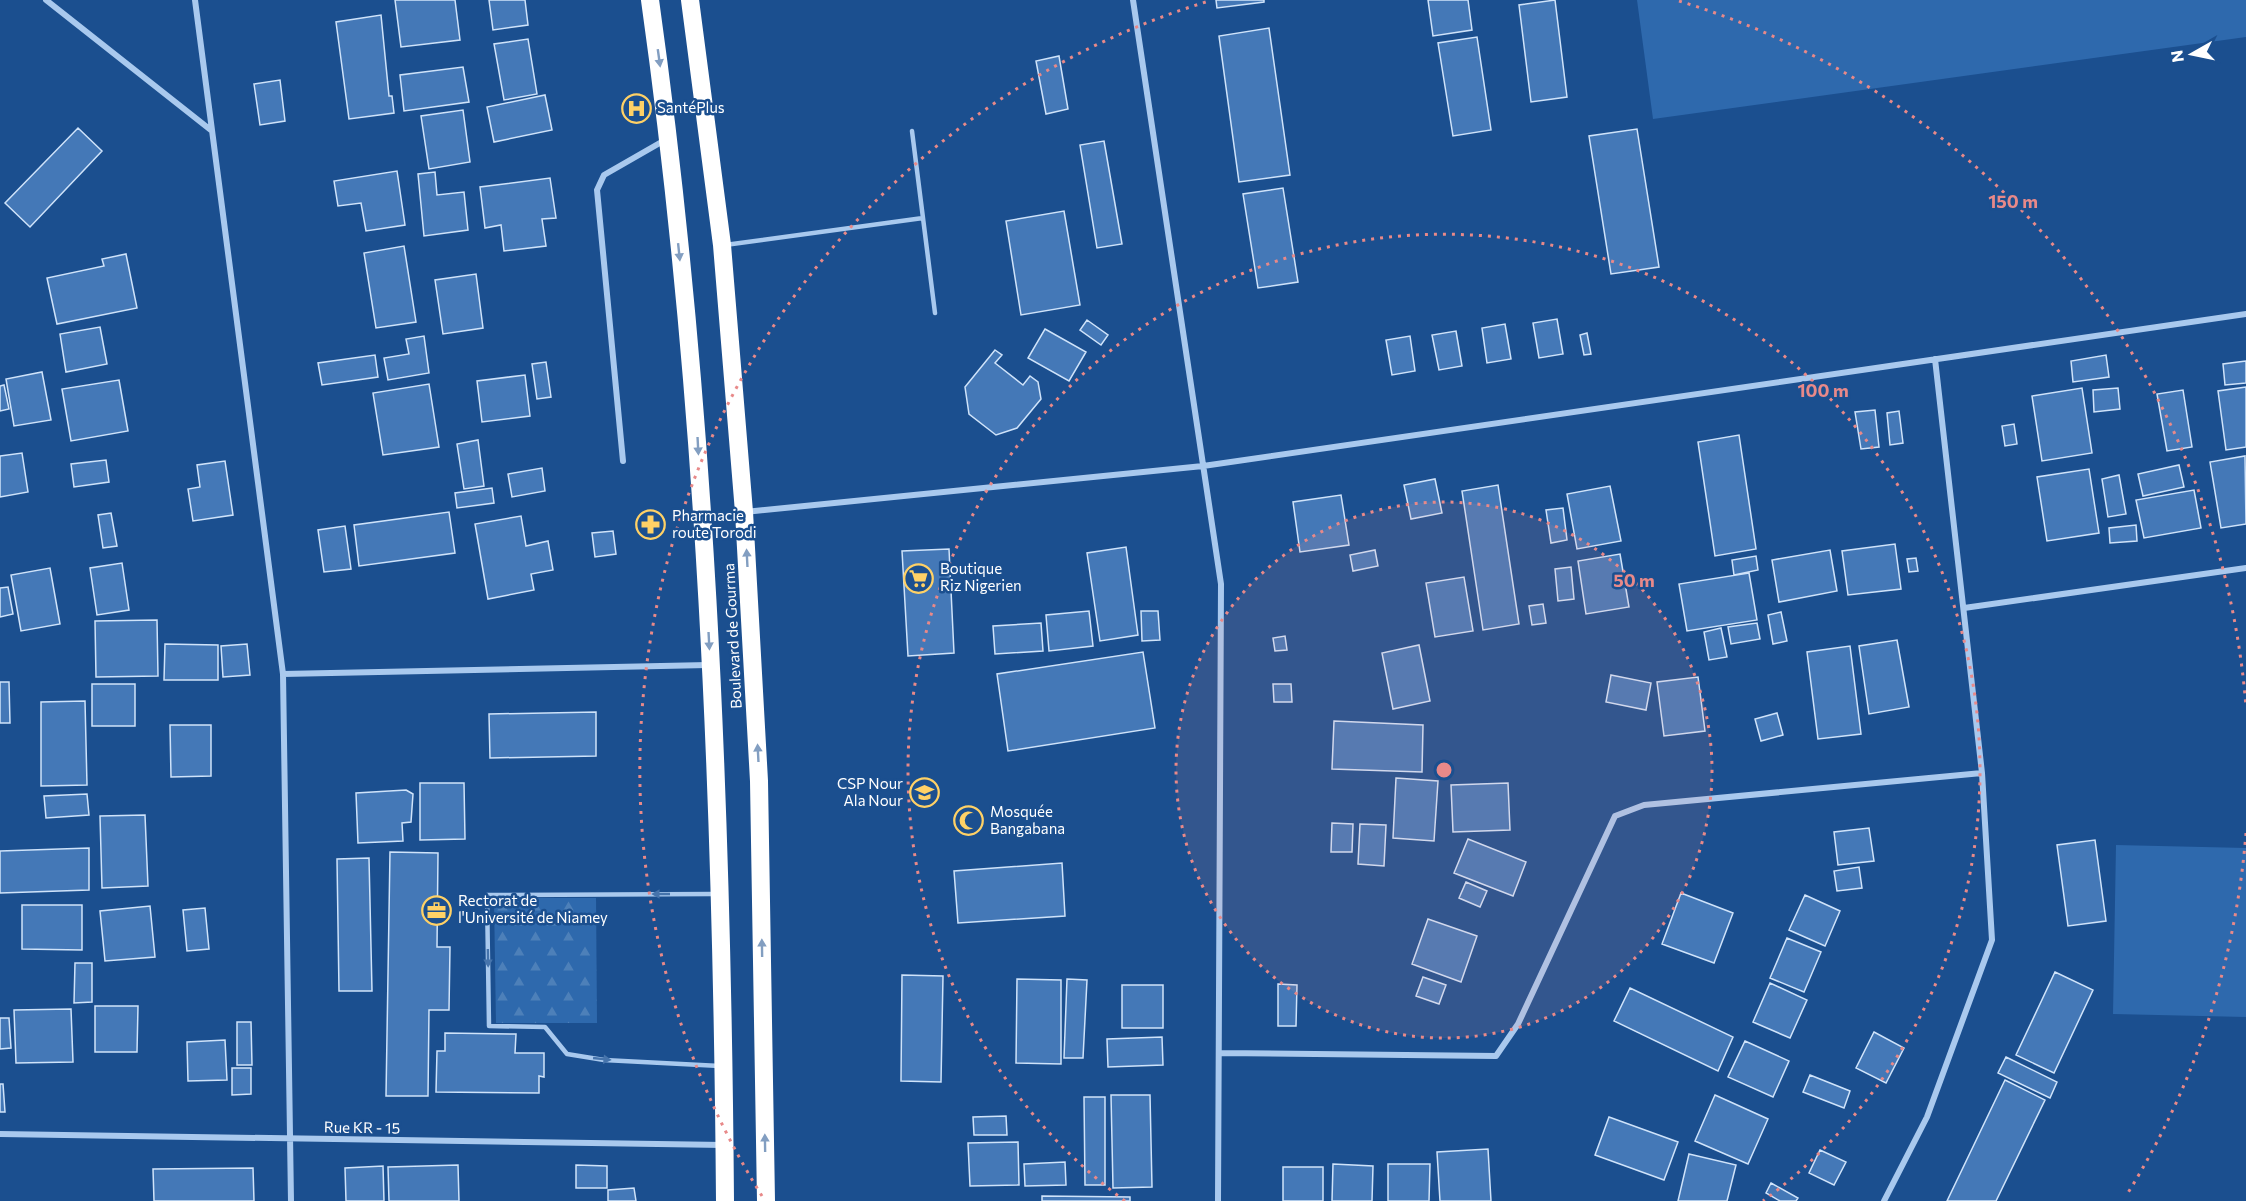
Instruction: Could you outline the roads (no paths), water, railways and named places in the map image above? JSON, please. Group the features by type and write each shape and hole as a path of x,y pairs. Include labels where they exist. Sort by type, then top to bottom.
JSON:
{"highway":[{"name":"Boulevard de Gourma","path":"650,0 668,138 696,423 718,783 725,1201"},
{"name":"Boulevard de Gourma","path":"690,0 722,245 744,512 759,781 766,1201"}],"street":[{"path":"46,0 212,132"},
{"path":"195,0 283,674 291,1201"},
{"path":"1133,0 1221,584 1218,1201"},
{"path":"623,461 597,190 604,175 668,138"},
{"path":"744,512 1203,466 2246,314"},
{"path":"1884,1201 1927,1117 1992,940 1982,773 1935,359"},
{"path":"1964,608 2246,568"},
{"path":"283,674 710,665"},
{"path":"1219,1053 1496,1056 1518,1024 1615,816 1644,805 1982,773"},
{"name":"Rue KR - 15","path":"0,1134 724,1145"}],"lane":[{"path":"912,131 935,313"},
{"path":"722,245 923,218"},
{"path":"720,894 487,895 489,1026 545,1027 567,1054 604,1060 723,1066"}],"place":[{"name":"SantéPlus","path":"636,108"},
{"name":"Pharmacie route Torodi","path":"651,525"},
{"name":"Boutique Riz Nigerien","path":"919,578"},
{"name":"CSP Nour Ala Nour","path":"924,793"},
{"name":"Mosquée Bangabana","path":"969,821"},
{"name":"Rectorat de l'Université de Niamey","path":"437,910"}]}
